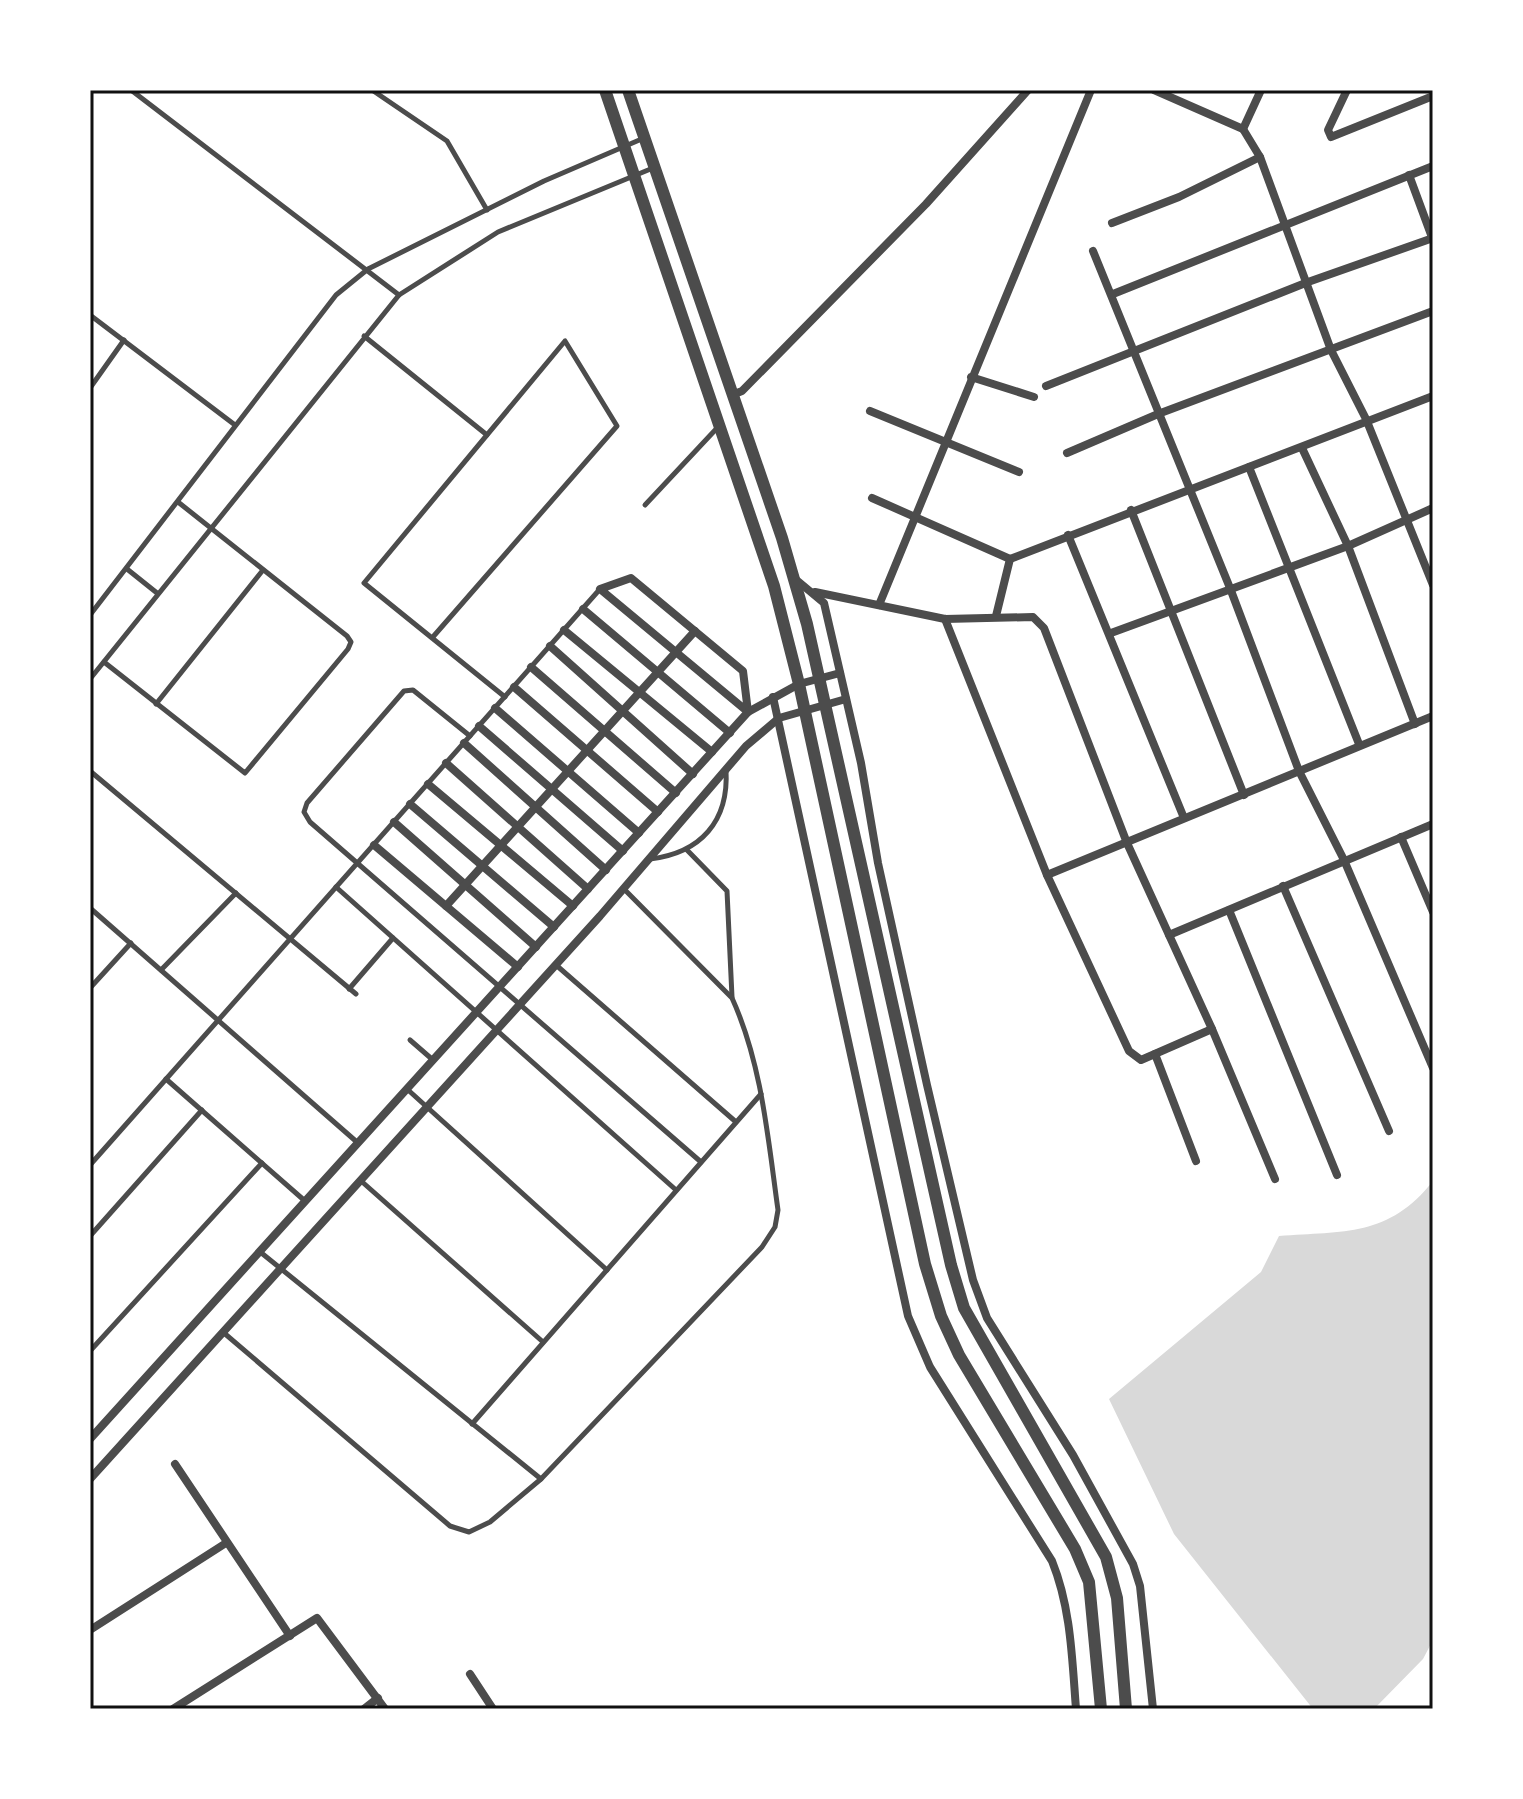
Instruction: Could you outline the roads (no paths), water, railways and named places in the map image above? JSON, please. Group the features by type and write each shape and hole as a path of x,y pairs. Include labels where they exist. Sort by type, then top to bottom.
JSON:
{"street":[{"path":"605,90 774,586 799,684 925,1264 941,1316 984,1397 1075,1549 1089,1582 1101,1709"},
{"path":"628,90 793,577 825,705 951,1265 964,1308 1106,1557 1113,1575 1126,1709"},
{"path":"732,395 742,391 926,204 1028,90"},
{"path":"879,605 1091,90"},
{"path":"1154,90 1243,129 1260,157 1331,350 1366,419 1433,585"},
{"path":"1243,129 1261,90"},
{"path":"1347,90 1328,130 1331,137 1433,96"},
{"path":"1112,223 1179,197 1260,157"},
{"path":"1113,294 1433,166"},
{"path":"1046,386 1308,282 1433,239 1409,175"},
{"path":"1093,251 1230,588 1299,771 1344,860 1433,1068"},
{"path":"1067,453 1158,414 1433,311"},
{"path":"971,377 1034,397"},
{"path":"872,498 1010,559 1188,488 1302,448 1366,419 1431,397 1433,408"},
{"path":"870,411 1019,472"},
{"path":"1302,448 1348,546 1415,724"},
{"path":"1249,467 1291,566 1359,744"},
{"path":"1111,633 1348,546 1433,508"},
{"path":"1131,510 1244,795"},
{"path":"1068,535 1111,633 1184,818"},
{"path":"996,616 1010,559"},
{"path":"793,577 815,592 824,603 923,1070 973,1280 987,1318 1073,1455 1133,1564 1140,1586 1153,1709"},
{"path":"631,578 695,631 743,671 748,712 600,589 631,578"},
{"path":"815,592 945,619 1033,617 1044,628 1127,843 1212,1029 1275,1179"},
{"path":"583,609 730,733"},
{"path":"945,619 1047,875 1129,1051 1141,1060 1212,1029"},
{"path":"564,630 712,752"},
{"path":"446,906 695,631"},
{"path":"550,646 693,774"},
{"path":"531,667 676,793"},
{"path":"90,1439 748,712 799,684 840,673"},
{"path":"514,687 658,812"},
{"path":"773,697 908,1316 930,1367 1052,1561 1063,1588 1070,1624 1076,1709"},
{"path":"90,1479 556,965 726,768 779,718 846,699"},
{"path":"495,708 639,833"},
{"path":"1047,875 1433,716"},
{"path":"479,726 623,851"},
{"path":"467,740 536,808 606,870"},
{"path":"446,763 588,889"},
{"path":"428,784 573,906"},
{"path":"410,804 554,927"},
{"path":"394,822 536,947"},
{"path":"1169,935 1433,824"},
{"path":"1401,837 1433,912"},
{"path":"374,845 518,967"},
{"path":"1283,886 1389,1131"},
{"path":"1229,910 1337,1175"},
{"path":"1155,1054 1196,1161"},
{"path":"175,1464 290,1636"},
{"path":"90,1629 226,1543"},
{"path":"173,1709 317,1618 385,1709"},
{"path":"470,1674 493,1709"},
{"path":"364,1709 378,1698"}],"lane":[{"path":"131,90 399,295"},
{"path":"372,90 447,141 487,210"},
{"path":"90,615 336,295 368,269 644,138"},
{"path":"90,679 399,295 498,232 654,168"},
{"path":"90,315 235,425"},
{"path":"364,336 487,435"},
{"path":"90,388 124,340"},
{"path":"432,638 617,426 565,341 364,583 432,638 505,697"},
{"path":"645,505 721,424"},
{"path":"104,662 245,773 348,649 351,642 347,636 178,502"},
{"path":"127,568 157,593"},
{"path":"156,704 263,570"},
{"path":"90,1165 600,589"},
{"path":"467,740 413,690 404,691 307,803 304,812 358,863 701,1162"},
{"path":"649,859 687,850 710,832 722,813 727,791 726,768"},
{"path":"90,771 356,994"},
{"path":"224,1333 450,1526 469,1532 490,1522 541,1479 663,1354 762,1247 775,1227 778,1210 761,1094 732,998 727,891 687,850"},
{"path":"336,887 676,1190"},
{"path":"623,889 732,998"},
{"path":"161,970 236,893"},
{"path":"90,908 358,1143"},
{"path":"349,989 393,938"},
{"path":"90,988 131,943"},
{"path":"556,965 736,1122"},
{"path":"410,1040 433,1060"},
{"path":"166,1079 305,1201"},
{"path":"407,1089 607,1270"},
{"path":"472,1424 761,1094"},
{"path":"90,1236 202,1110"},
{"path":"90,1351 262,1163"},
{"path":"360,1180 543,1342"},
{"path":"259,1251 541,1479"}]}
